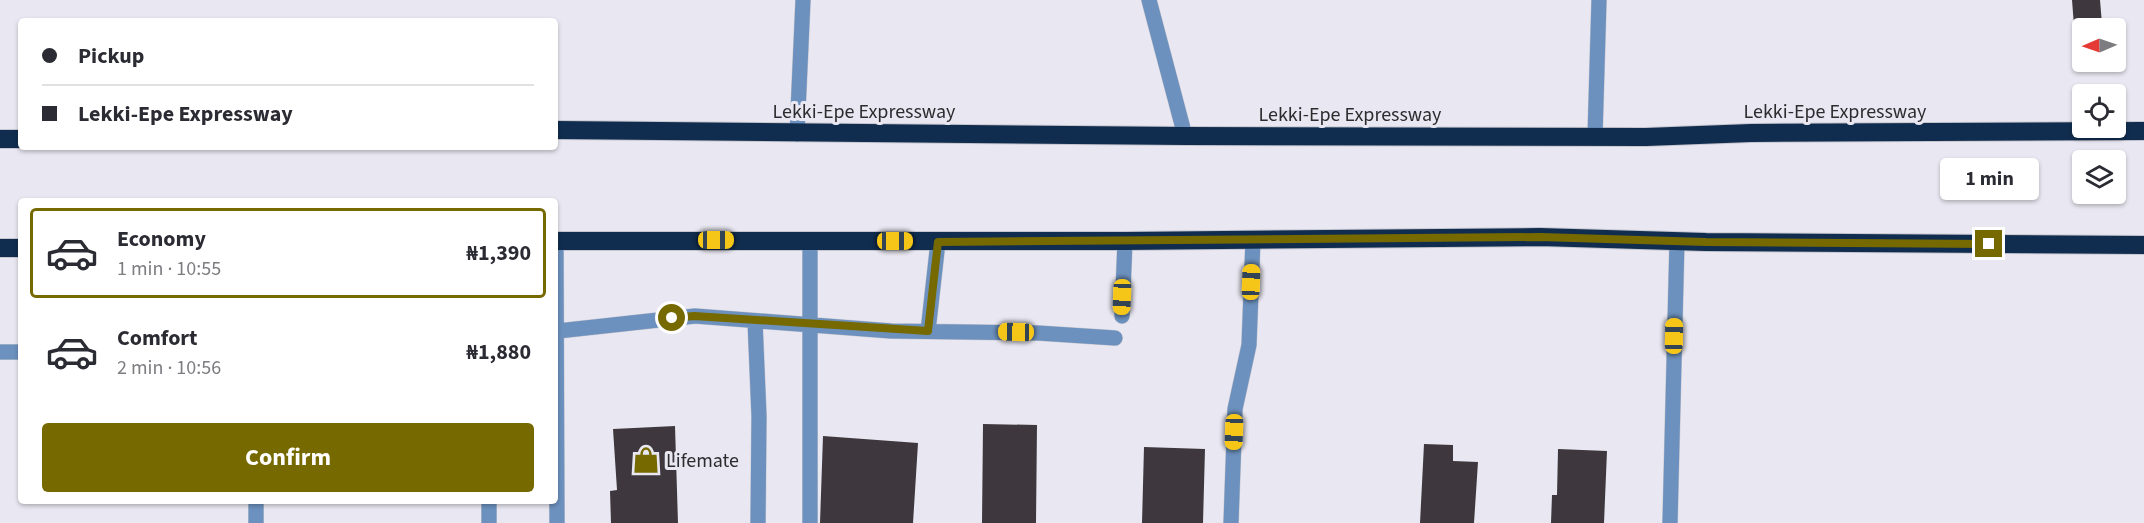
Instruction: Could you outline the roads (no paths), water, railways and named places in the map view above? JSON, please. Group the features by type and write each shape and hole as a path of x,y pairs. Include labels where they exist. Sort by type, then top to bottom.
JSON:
{"highway":[{"name":"Lekki-Epe Expressway","path":"558,130 1185,136 1595,136 2144,131"},
{"path":"0,139 18,139"},
{"path":"558,242 810,240 938,242 1540,237 1677,241 2144,244"},
{"path":"0,248 18,248"}],"street":[{"path":"797,134 803,0"},
{"path":"1149,0 1185,136"},
{"path":"1595,136 1599,0"},
{"path":"810,240 810,523"},
{"path":"1231,523 1235,409 1249,345 1252,240"},
{"path":"1122,316 1125,241"},
{"path":"1670,523 1677,241"},
{"path":"928,331 938,242"},
{"path":"558,331 694,316 810,325 1115,338"},
{"path":"755,321 759,416 758,523"},
{"path":"0,352 18,352"},
{"path":"256,504 256,523"},
{"path":"489,504 489,523"},
{"path":"557,504 557,523"}],"place":[{"name":"Lifemate","path":"646,460"}]}
